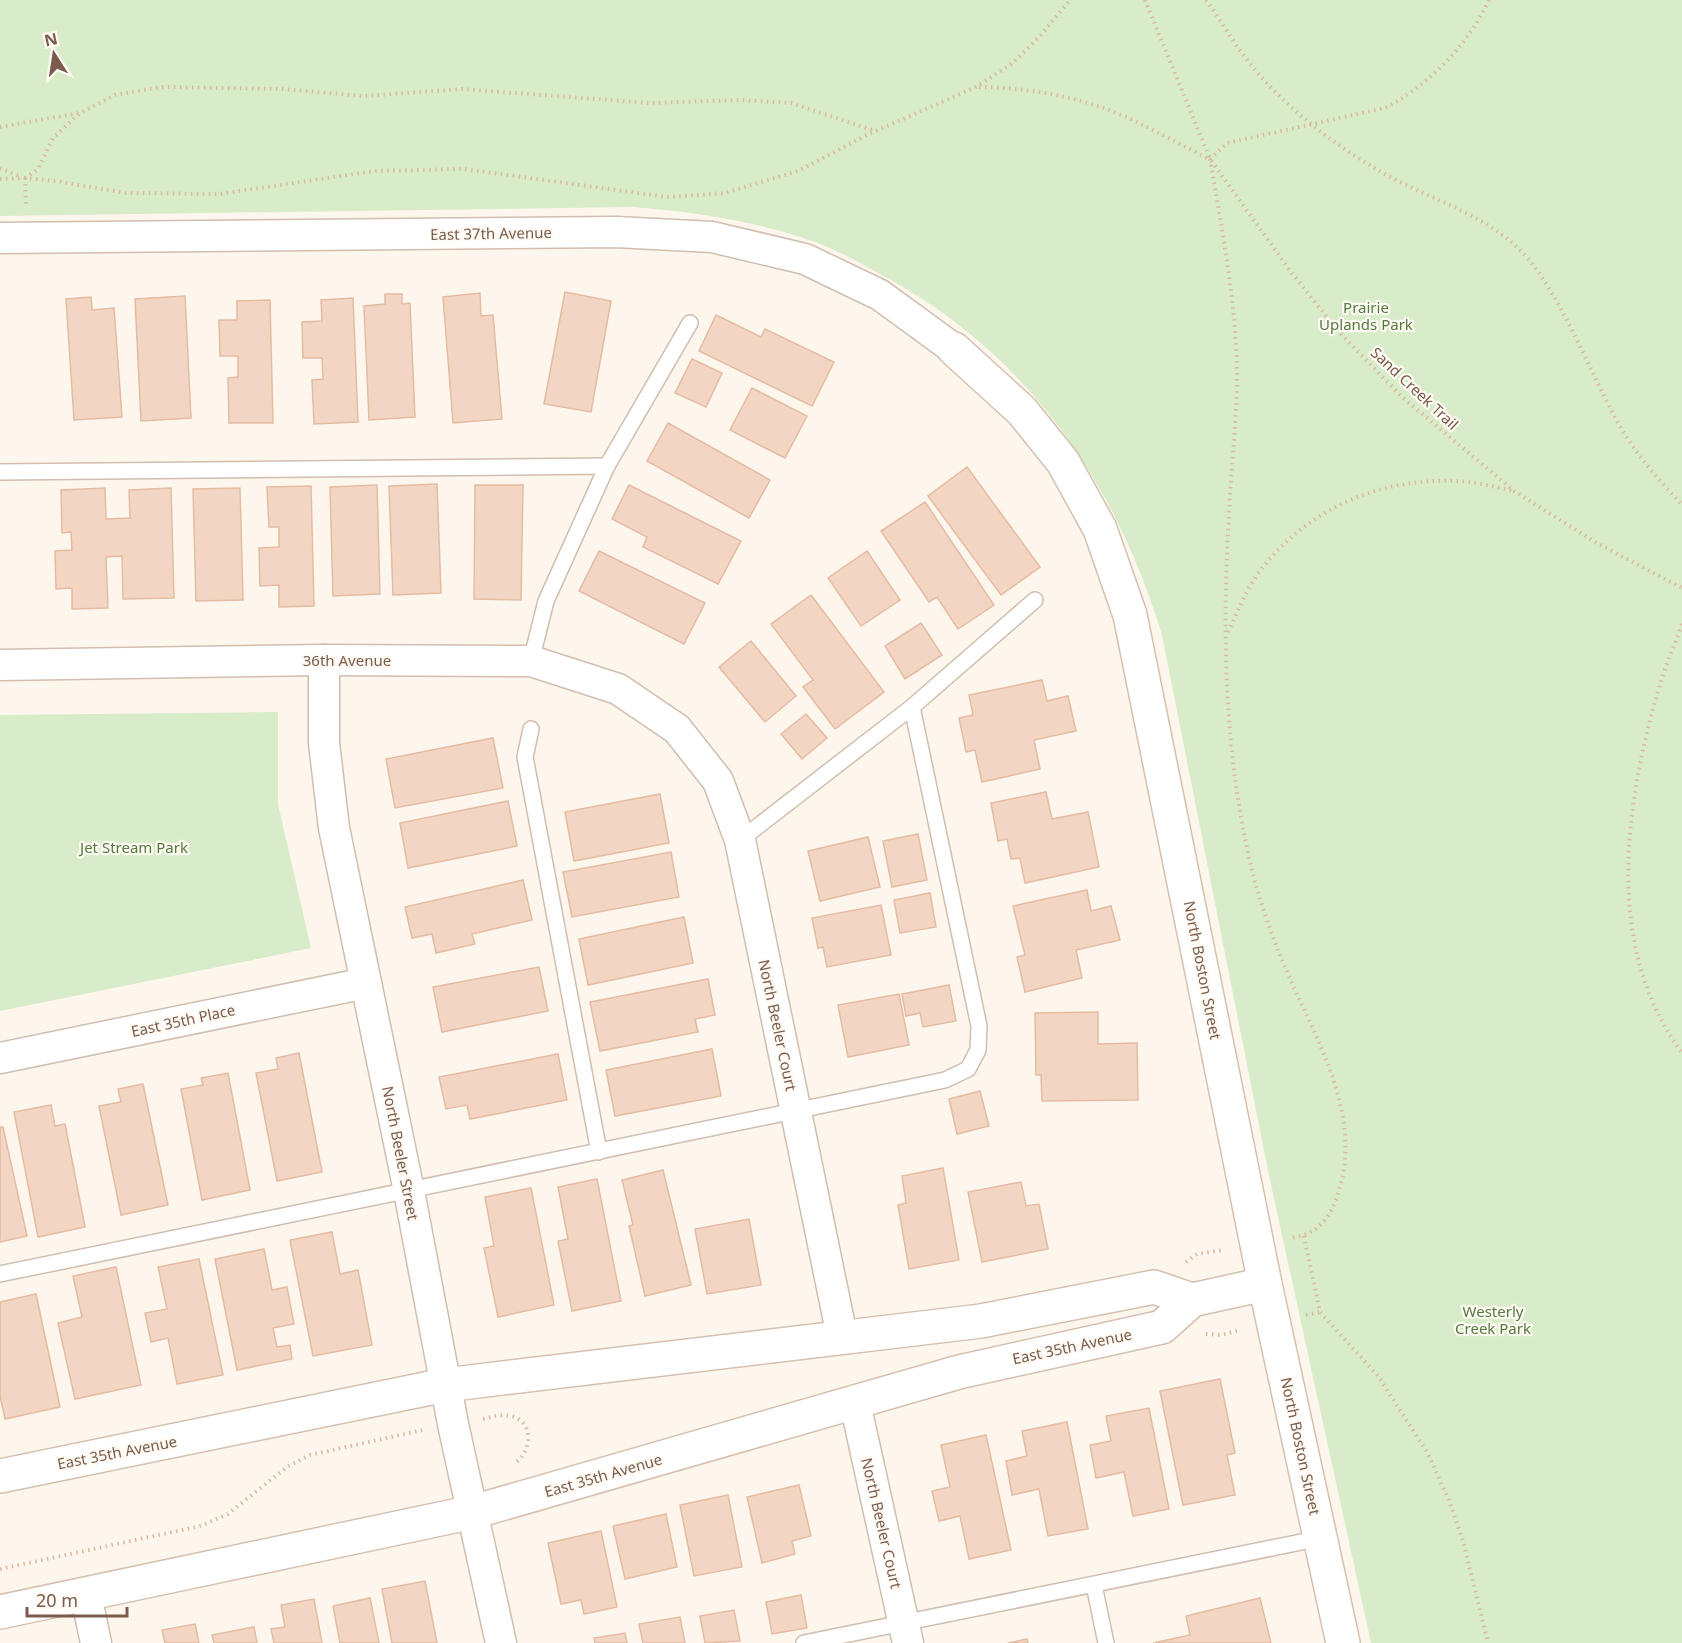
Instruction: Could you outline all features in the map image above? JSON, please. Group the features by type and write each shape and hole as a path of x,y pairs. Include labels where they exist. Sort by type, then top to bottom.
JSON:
{"street":[{"name":"East 37th Avenue","path":"0,238 616,232 712,237 805,260 880,295 954,349"},
{"name":"North Boston Street","path":"954,349 1022,411 1063,462 1100,529 1130,615 1265,1284 1343,1643"},
{"name":"36th Avenue","path":"0,665 324,660 531,661 618,689 677,729"},
{"name":"North Beeler Street","path":"324,660 324,743 334,828 472,1512 501,1643"},
{"name":"North Beeler Court","path":"677,729 718,781 740,840 842,1336"},
{"name":"East 35th Place","path":"0,1058 366,982"},
{"name":"East 35th Avenue","path":"0,1612 472,1512 1028,1354 1162,1327 1192,1300 1265,1284"},
{"name":"East 35th Avenue","path":"0,1476 446,1385 842,1336 981,1322 1154,1287 1192,1300"},
{"name":"North Beeler Court","path":"855,1403 906,1633"},
{"path":"86,1595 96,1643"}],"lane":[{"path":"531,661 546,601 607,466 690,323"},
{"path":"0,472 607,466"},
{"path":"740,840 912,707 1035,600"},
{"path":"0,1274 796,1113 945,1080 968,1069 978,1050 979,1026 912,707"},
{"path":"531,729 525,757 599,1152"},
{"path":"804,1643 906,1633 1094,1585 1321,1538"},
{"path":"1094,1585 1106,1643"}],"path":[{"path":"0,179 25,178 126,193 219,194 375,171 464,169 667,197 693,197 734,191 798,171 876,131 976,87 1013,63 1041,35 1070,0"},
{"name":"Sand Creek Trail","path":"1145,0 1210,159 1290,272 1339,332 1401,396 1514,491 1595,542 1682,588"},
{"path":"1206,0 1242,54 1275,91 1312,123 1378,170 1496,230 1524,254 1548,289 1617,421 1654,475 1682,505"},
{"path":"1210,159 1227,143 1384,108 1407,97 1461,46 1489,0"},
{"path":"25,178 38,169 53,138 80,113 115,95 162,87 281,88 363,96 462,89 649,103 741,100 791,103 876,131"},
{"path":"976,87 1012,88 1083,101 1143,124 1210,159"},
{"path":"0,127 80,113"},
{"path":"1210,159 1227,264 1236,350 1237,404 1228,516 1226,636 1228,703 1241,822 1254,877 1285,966 1323,1048 1338,1093 1344,1131 1344,1162 1339,1191 1330,1215 1317,1230 1304,1236 1284,1239"},
{"path":"0,168 25,178"},
{"path":"1226,636 1255,577 1278,549 1320,513 1368,491 1420,482 1460,481 1514,491"},
{"path":"1682,624 1661,682 1644,744 1630,820 1628,882 1633,935 1646,985 1671,1038 1682,1053"},
{"path":"1304,1236 1320,1312 1378,1376 1427,1452 1449,1500 1463,1541 1488,1643"},
{"path":"1197,1254 1228,1249"},
{"path":"1300,1316 1320,1312"},
{"path":"1208,1334 1221,1335 1244,1330"},
{"path":"482,1419 506,1415 519,1419 525,1428 527,1450 522,1458 513,1464"},
{"path":"0,1569 201,1526 228,1514 287,1467 310,1455 428,1429"}],"green space":[{"name":"Prairie Uplands Park","path":"0,0 1682,0 1682,1643 1371,1643 1268,1171 1162,635 1142,578 1118,523 1090,472 1058,425 1021,381 979,341 932,305 862,264 816,242 785,232 721,218 633,207 0,216"},
{"name":"Jet Stream Park","path":"278,712 278,804 311,948 0,1011 0,715"}],"building":[{"path":"565,292 611,301 591,412 544,404"},
{"path":"480,293 481,316 493,315 502,419 453,423 443,297"},
{"path":"385,294 402,294 402,304 410,303 415,417 369,420 364,306 385,304"},
{"path":"185,296 191,418 141,421 135,299"},
{"path":"91,297 92,310 114,308 122,417 74,420 66,299"},
{"path":"353,298 358,422 314,424 312,380 323,379 322,358 303,358 302,322 322,321 321,300"},
{"path":"270,300 273,423 229,423 228,378 238,377 238,356 220,356 219,320 237,320 237,301"},
{"path":"716,315 761,337 765,329 834,362 812,406 699,351"},
{"path":"692,359 722,373 706,407 675,393"},
{"path":"752,388 807,416 785,458 730,430"},
{"path":"668,423 770,480 749,518 647,461"},
{"path":"967,467 1040,567 1001,595 928,496"},
{"path":"437,484 441,593 393,595 389,486"},
{"path":"377,485 380,594 333,596 330,487"},
{"path":"475,485 523,485 521,600 474,599"},
{"path":"629,485 741,541 718,584 643,547 647,537 612,519"},
{"path":"311,486 314,606 279,607 279,585 260,586 259,548 279,547 279,527 269,527 267,487"},
{"path":"105,488 106,519 130,518 129,490 171,488 174,598 123,599 122,556 106,557 108,608 72,609 72,588 56,589 55,551 72,550 71,532 62,533 61,490"},
{"path":"240,488 243,600 196,601 193,489"},
{"path":"925,502 994,605 958,629 937,597 929,602 881,531"},
{"path":"599,551 705,603 684,644 579,591"},
{"path":"867,551 900,600 861,626 828,578"},
{"path":"811,595 884,692 835,729 803,687 813,680 771,624"},
{"path":"921,623 942,655 905,679 885,646"},
{"path":"751,641 796,696 765,722 719,667"},
{"path":"1042,680 1047,701 1068,696 1076,731 1034,740 1040,769 982,782 975,750 966,752 959,718 973,715 969,695"},
{"path":"806,714 827,738 802,759 781,734"},
{"path":"493,738 503,788 395,808 386,759"},
{"path":"1046,792 1052,819 1088,812 1099,867 1025,883 1020,858 1011,859 1007,839 998,841 991,803"},
{"path":"660,794 669,843 574,861 565,812"},
{"path":"508,801 517,846 408,868 400,823"},
{"path":"918,834 927,880 892,887 883,841"},
{"path":"868,837 880,887 820,901 808,851"},
{"path":"671,852 679,897 572,917 563,872"},
{"path":"523,880 532,920 472,934 475,944 436,953 432,934 412,938 405,907"},
{"path":"1087,890 1091,911 1111,906 1120,940 1076,950 1082,978 1025,992 1017,957 1025,955 1013,906"},
{"path":"930,893 936,927 900,933 894,900"},
{"path":"881,905 891,955 827,967 823,947 818,948 812,918"},
{"path":"684,917 693,963 588,985 579,939"},
{"path":"539,967 548,1011 442,1032 433,987"},
{"path":"708,979 715,1015 695,1019 698,1032 600,1051 590,1002"},
{"path":"949,985 956,1021 923,1027 920,1013 906,1016 902,994"},
{"path":"899,994 909,1045 848,1057 838,1005"},
{"path":"1098,1012 1098,1044 1137,1043 1138,1100 1042,1101 1041,1075 1036,1075 1035,1013"},
{"path":"712,1049 721,1096 615,1116 606,1070"},
{"path":"299,1053 322,1172 277,1181 256,1073 278,1069 276,1058"},
{"path":"558,1054 567,1100 470,1119 467,1105 446,1109 439,1077"},
{"path":"228,1073 250,1190 202,1200 181,1089 203,1085 201,1078"},
{"path":"143,1084 168,1205 121,1215 99,1106 121,1102 118,1089"},
{"path":"980,1091 989,1126 957,1134 949,1099"},
{"path":"51,1105 55,1126 65,1124 85,1227 38,1237 14,1112"},
{"path":"0,1127 3,1127 27,1236 0,1242"},
{"path":"943,1168 959,1260 909,1269 898,1205 906,1203 902,1176"},
{"path":"663,1170 691,1285 645,1296 629,1226 633,1225 622,1180"},
{"path":"597,1179 621,1301 572,1311 558,1241 568,1239 558,1187"},
{"path":"1021,1182 1026,1206 1039,1204 1048,1249 982,1262 968,1192"},
{"path":"531,1188 554,1305 498,1317 484,1248 494,1246 485,1197"},
{"path":"749,1219 761,1285 707,1294 695,1229"},
{"path":"332,1232 340,1274 358,1270 372,1345 313,1356 290,1240"},
{"path":"264,1249 272,1290 287,1287 294,1324 273,1328 277,1347 290,1345 292,1359 237,1370 215,1259"},
{"path":"199,1259 223,1375 177,1384 168,1338 151,1342 145,1313 167,1309 158,1267"},
{"path":"116,1267 141,1385 75,1399 58,1323 82,1317 73,1276"},
{"path":"36,1294 60,1407 5,1419 0,1396 0,1302"},
{"path":"1220,1379 1235,1453 1227,1455 1235,1495 1183,1505 1160,1391"},
{"path":"1149,1408 1169,1509 1133,1516 1124,1472 1096,1478 1090,1445 1111,1441 1106,1416"},
{"path":"1067,1422 1088,1529 1048,1536 1039,1489 1012,1495 1006,1461 1027,1456 1022,1431"},
{"path":"986,1435 1011,1550 969,1559 960,1516 939,1521 932,1491 950,1487 941,1445"},
{"path":"799,1485 811,1536 792,1541 795,1554 762,1563 747,1497"},
{"path":"728,1495 742,1567 694,1576 680,1505"},
{"path":"666,1514 677,1567 625,1579 613,1526"},
{"path":"601,1531 617,1607 584,1614 581,1600 561,1604 548,1543"},
{"path":"425,1581 437,1643 392,1643 382,1589"},
{"path":"801,1595 807,1628 772,1634 766,1602"},
{"path":"370,1598 379,1643 340,1643 333,1606"},
{"path":"1260,1598 1271,1643 1153,1643 1190,1635 1186,1616"},
{"path":"314,1599 322,1643 274,1643 271,1629 285,1627 281,1605"},
{"path":"734,1610 740,1641 705,1643 700,1616"},
{"path":"680,1617 685,1643 643,1643 639,1624"},
{"path":"195,1624 199,1643 165,1643 162,1630"},
{"path":"254,1627 257,1643 214,1643 212,1635"},
{"path":"625,1633 627,1643 595,1643 594,1638"},
{"path":"1027,1639 1028,1643 1008,1643"}],"park label":[{"name":"Westerly Creek Park","path":"1493,1320"}]}
